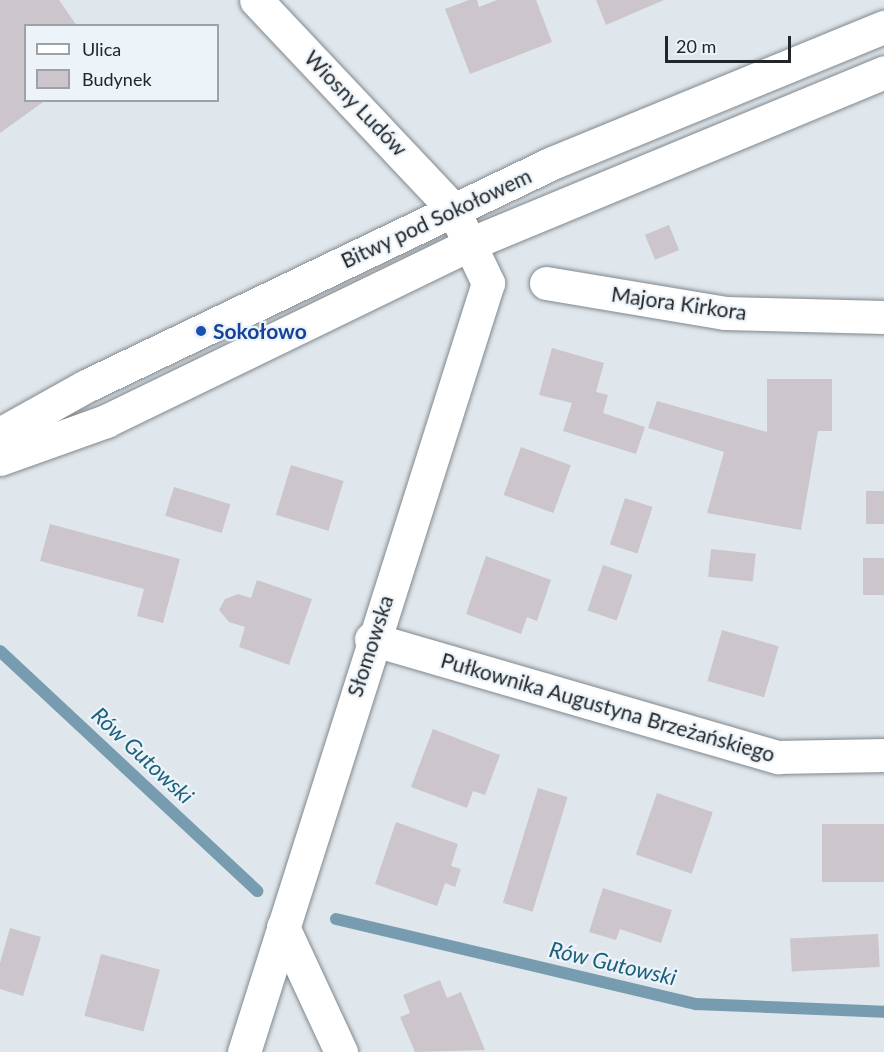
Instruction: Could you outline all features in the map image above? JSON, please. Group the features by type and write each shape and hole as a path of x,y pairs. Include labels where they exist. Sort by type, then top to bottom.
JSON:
{"street":[{"name":"Wiosny Ludów","path":"256,0 453,209 472,243"},
{"name":"Bitwy pod Sokołowem","path":"0,434 86,386 453,209 643,121 884,27"},
{"name":"Bitwy pod Sokołowem","path":"0,459 106,422 472,243 884,72"},
{"name":"Słomowska","path":"244,1052 371,639 488,284 472,243"},
{"name":"Majora Kirkora","path":"546,283 725,313 884,317"},
{"name":"Pułkownika Augustyna Brzeżańskiego","path":"371,639 778,757 884,755"},
{"path":"283,927 341,1052"}],"building":[{"path":"0,0 59,0 76,24 24,24 24,102 43,102 0,133"},
{"path":"469,0 477,0 479,7 497,0 536,0 552,42 470,74 445,9"},
{"path":"596,0 664,0 606,25"},
{"path":"669,225 679,250 655,260 645,235"},
{"path":"552,348 604,363 596,392 608,395 603,413 645,427 636,454 563,431 572,403 539,395"},
{"path":"767,379 832,379 832,431 818,431 801,530 707,513 724,452 648,428 657,401 767,432"},
{"path":"521,447 571,465 553,513 504,495"},
{"path":"291,465 344,481 328,531 276,515"},
{"path":"174,487 230,504 222,533 165,516"},
{"path":"866,491 884,491 884,524 866,524"},
{"path":"625,498 653,507 637,554 610,545"},
{"path":"50,524 180,559 163,623 137,616 144,589 40,561"},
{"path":"711,549 756,554 753,582 708,577"},
{"path":"486,556 551,580 537,621 527,617 521,634 466,614"},
{"path":"863,558 884,558 884,595 863,595"},
{"path":"603,565 632,575 617,620 587,610"},
{"path":"257,580 312,599 289,665 239,647 245,627 229,622 219,610 225,599 238,594 251,598"},
{"path":"722,630 779,646 764,697 707,681"},
{"path":"433,729 500,755 485,795 473,791 467,808 411,787"},
{"path":"538,788 568,797 533,912 503,903"},
{"path":"657,793 713,812 692,874 636,854"},
{"path":"396,822 458,844 451,866 461,869 455,887 445,883 437,906 375,884"},
{"path":"822,824 884,824 884,882 822,882"},
{"path":"603,888 672,910 661,943 620,929 616,940 589,932"},
{"path":"10,928 41,937 23,996 0,989 0,963"},
{"path":"878,934 880,967 792,972 790,939"},
{"path":"101,954 160,970 143,1032 84,1016"},
{"path":"440,980 447,998 461,992 485,1050 415,1052 400,1017 410,1013 403,995"}],"waterway":[{"name":"Rów Gutowski","path":"0,651 257,891"},
{"name":"Rów Gutowski","path":"336,919 696,1004 884,1012"}],"place":[{"name":"Sokołowo","path":"201,331"}]}
